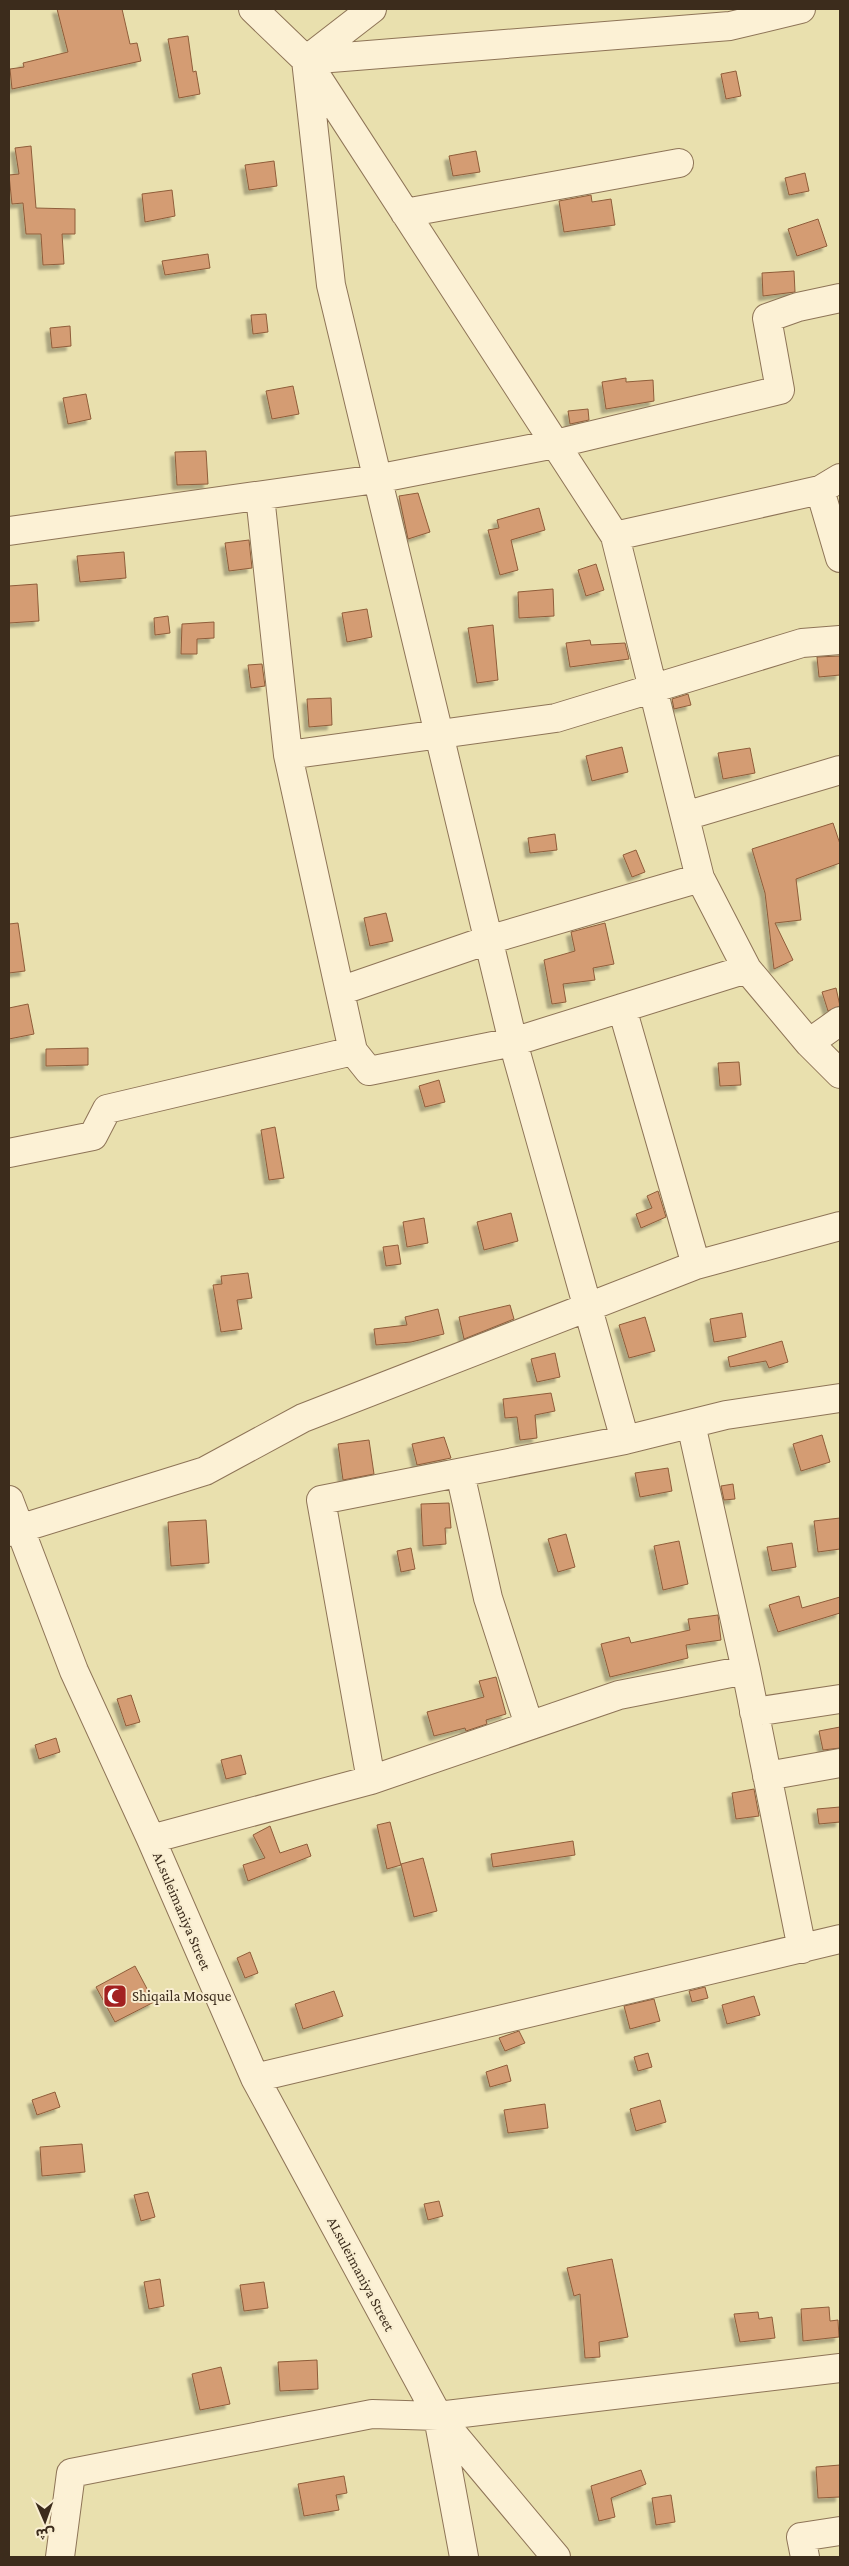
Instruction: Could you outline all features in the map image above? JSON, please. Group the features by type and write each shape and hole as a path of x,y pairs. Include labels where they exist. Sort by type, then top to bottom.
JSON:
{"street":[{"path":"252,9 306,60 615,536 700,878 747,969 809,1043 840,1074"},
{"path":"306,60 372,9"},
{"path":"306,60 730,26 801,9"},
{"path":"306,60 331,285 376,479 513,1042 625,1440"},
{"path":"405,213 679,163"},
{"path":"9,531 376,479 555,444 780,390 767,318 798,307 840,298"},
{"path":"615,536 830,484 840,558"},
{"path":"260,496 288,755 353,1051 369,1071 513,1042 747,969"},
{"path":"288,755 438,732 556,718 802,643 840,640"},
{"path":"685,816 840,770"},
{"path":"340,991 488,940 700,878"},
{"path":"622,1008 696,1265"},
{"path":"809,1043 840,1022"},
{"path":"9,1153 93,1136 107,1108 353,1051"},
{"path":"14,1531 205,1471 303,1418 696,1265 840,1226"},
{"path":"370,1780 321,1500 625,1440 726,1415 840,1398"},
{"path":"691,1424 746,1670 802,1949"},
{"path":"460,1472 488,1598 530,1725"},
{"name":"ALsuleimaniya Street","path":"9,1500 14,1531 74,1671 152,1840 254,2078 438,2416"},
{"path":"152,1840 370,1780 619,1695 746,1670"},
{"path":"754,1712 840,1699"},
{"path":"767,1776 840,1763"},
{"path":"254,2078 840,1940"},
{"path":"60,2557 71,2473 372,2414 438,2416 840,2368"},
{"path":"438,2416 464,2557"},
{"path":"438,2416 556,2557"},
{"path":"805,2557 801,2537 840,2531"}],"shaded area":[{"path":"9,9 840,9 840,2557 9,2557"}],"building":[{"path":"57,9 122,9 130,44 137,43 141,61 12,89 10,69 24,67 23,63 68,52"},
{"path":"188,36 193,72 196,71 200,94 179,98 168,39"},
{"path":"736,71 741,96 726,99 721,74"},
{"path":"31,146 36,208 75,209 75,234 62,234 64,264 43,265 41,234 26,234 23,203 12,204 9,175 19,174 15,148"},
{"path":"476,151 480,172 453,176 449,156"},
{"path":"274,161 277,186 249,190 245,165"},
{"path":"805,173 809,191 789,195 785,178"},
{"path":"172,190 175,216 145,222 142,194"},
{"path":"591,195 592,202 611,199 615,225 564,232 559,201"},
{"path":"818,219 827,246 797,256 788,229"},
{"path":"208,254 210,268 165,275 162,261"},
{"path":"794,271 795,292 763,296 762,273"},
{"path":"266,314 268,332 253,334 251,315"},
{"path":"70,326 71,346 52,348 50,328"},
{"path":"626,378 626,382 653,380 654,401 606,409 602,382"},
{"path":"293,386 299,414 272,419 266,391"},
{"path":"86,394 91,419 68,424 63,398"},
{"path":"588,409 589,420 570,424 568,411"},
{"path":"206,451 208,484 177,485 175,452"},
{"path":"418,493 430,532 408,539 399,496"},
{"path":"539,508 545,530 511,540 518,570 500,575 488,530 499,528 497,520"},
{"path":"249,540 252,568 229,571 225,543"},
{"path":"124,552 126,578 80,582 77,556"},
{"path":"596,564 604,590 586,596 578,570"},
{"path":"37,584 39,621 9,623 9,586"},
{"path":"553,589 554,616 519,618 518,592"},
{"path":"367,609 372,637 347,642 342,613"},
{"path":"168,616 170,633 155,635 154,618"},
{"path":"214,622 214,638 197,639 197,654 181,654 182,624"},
{"path":"493,625 498,680 477,683 468,628"},
{"path":"590,640 591,645 625,643 629,659 570,667 566,643"},
{"path":"840,656 840,675 819,677 817,657"},
{"path":"262,664 265,686 251,688 248,665"},
{"path":"688,694 691,705 674,709 672,699"},
{"path":"331,698 332,725 309,727 307,699"},
{"path":"622,747 628,772 592,781 586,756"},
{"path":"750,748 755,773 723,779 718,753"},
{"path":"833,823 840,844 840,863 796,879 801,920 775,923 793,960 774,969 765,893 752,849"},
{"path":"555,834 557,850 530,853 528,838"},
{"path":"636,850 645,872 632,877 623,855"},
{"path":"386,913 393,941 370,946 364,918"},
{"path":"18,923 25,971 9,973 9,924"},
{"path":"605,923 614,964 593,968 595,980 563,984 566,1002 552,1004 544,960 575,951 571,932"},
{"path":"836,988 840,1006 828,1011 822,992"},
{"path":"28,1004 34,1034 9,1039 9,1008"},
{"path":"88,1048 88,1065 46,1066 46,1049"},
{"path":"739,1062 741,1085 720,1086 718,1063"},
{"path":"439,1080 445,1102 425,1107 419,1086"},
{"path":"275,1127 284,1178 269,1180 261,1130"},
{"path":"658,1191 666,1217 641,1228 636,1214 652,1208 647,1196"},
{"path":"511,1213 518,1241 484,1250 477,1222"},
{"path":"424,1218 428,1243 407,1247 403,1222"},
{"path":"398,1245 401,1264 386,1266 383,1247"},
{"path":"248,1273 252,1298 237,1300 242,1329 221,1332 213,1285 222,1284 221,1276"},
{"path":"510,1305 514,1319 464,1339 459,1317"},
{"path":"438,1309 444,1334 411,1342 376,1345 374,1329 407,1325 405,1317"},
{"path":"742,1313 746,1337 714,1342 710,1319"},
{"path":"645,1317 655,1351 629,1358 619,1325"},
{"path":"782,1341 788,1362 769,1368 766,1361 730,1367 728,1357"},
{"path":"555,1353 560,1377 537,1382 531,1359"},
{"path":"551,1393 555,1411 535,1415 537,1438 520,1440 517,1417 505,1418 503,1399"},
{"path":"822,1435 830,1462 801,1471 793,1444"},
{"path":"444,1437 451,1458 417,1465 412,1444"},
{"path":"369,1440 374,1474 343,1480 338,1444"},
{"path":"668,1468 672,1491 640,1497 635,1473"},
{"path":"733,1484 735,1499 724,1500 721,1486"},
{"path":"449,1503 451,1528 445,1528 446,1544 423,1546 421,1504"},
{"path":"840,1518 840,1549 818,1552 814,1521"},
{"path":"206,1520 209,1563 171,1566 168,1522"},
{"path":"566,1534 575,1567 558,1572 548,1539"},
{"path":"679,1541 688,1584 663,1590 654,1546"},
{"path":"792,1543 796,1567 772,1571 767,1547"},
{"path":"411,1548 415,1569 401,1572 397,1551"},
{"path":"799,1596 802,1608 840,1597 840,1613 778,1632 769,1605"},
{"path":"718,1615 721,1640 686,1645 688,1658 610,1677 601,1644 629,1637 631,1643 690,1630 688,1619"},
{"path":"496,1677 506,1714 486,1720 487,1724 466,1731 465,1728 434,1736 427,1712 484,1697 479,1681"},
{"path":"131,1695 140,1722 126,1726 117,1699"},
{"path":"840,1727 840,1748 823,1750 819,1731"},
{"path":"56,1738 60,1752 39,1759 35,1745"},
{"path":"241,1755 246,1774 226,1779 221,1760"},
{"path":"754,1789 759,1816 736,1819 732,1793"},
{"path":"840,1807 840,1822 819,1824 817,1809"},
{"path":"390,1822 401,1865 387,1869 377,1825"},
{"path":"270,1826 280,1853 307,1844 311,1856 248,1881 243,1865 265,1858 253,1835"},
{"path":"573,1841 575,1855 493,1867 491,1854"},
{"path":"423,1858 437,1911 414,1917 401,1864"},
{"path":"250,1952 258,1973 245,1978 237,1958"},
{"path":"135,1966 154,2002 115,2022 96,1987"},
{"path":"705,1987 708,1998 692,2002 689,1991"},
{"path":"334,1991 343,2016 303,2029 295,2004"},
{"path":"754,1996 760,2015 727,2024 722,2005"},
{"path":"654,1999 660,2021 630,2029 624,2006"},
{"path":"519,2031 525,2043 505,2051 499,2038"},
{"path":"648,2053 652,2067 638,2071 634,2057"},
{"path":"507,2065 511,2081 490,2087 486,2072"},
{"path":"55,2092 60,2107 37,2115 32,2100"},
{"path":"660,2100 666,2122 636,2131 630,2109"},
{"path":"545,2104 548,2128 508,2133 504,2110"},
{"path":"82,2144 85,2172 42,2176 40,2147"},
{"path":"148,2192 155,2217 141,2221 134,2195"},
{"path":"439,2201 443,2216 428,2220 424,2204"},
{"path":"612,2259 628,2337 599,2342 600,2357 585,2358 580,2294 574,2296 567,2268"},
{"path":"160,2279 164,2306 149,2309 144,2282"},
{"path":"264,2282 268,2308 244,2311 240,2285"},
{"path":"829,2307 830,2321 838,2320 839,2337 803,2341 801,2309"},
{"path":"758,2312 759,2319 772,2317 775,2338 740,2342 734,2314"},
{"path":"317,2360 318,2389 280,2391 278,2362"},
{"path":"221,2367 230,2404 200,2410 192,2374"},
{"path":"840,2465 840,2497 818,2498 816,2467"},
{"path":"641,2470 646,2484 611,2498 615,2517 599,2521 591,2486"},
{"path":"344,2476 347,2493 336,2495 339,2510 304,2516 298,2484"},
{"path":"671,2495 675,2522 656,2525 652,2498"}],"place":[{"name":"Shiqaila Mosque","path":"115,1996"}]}
